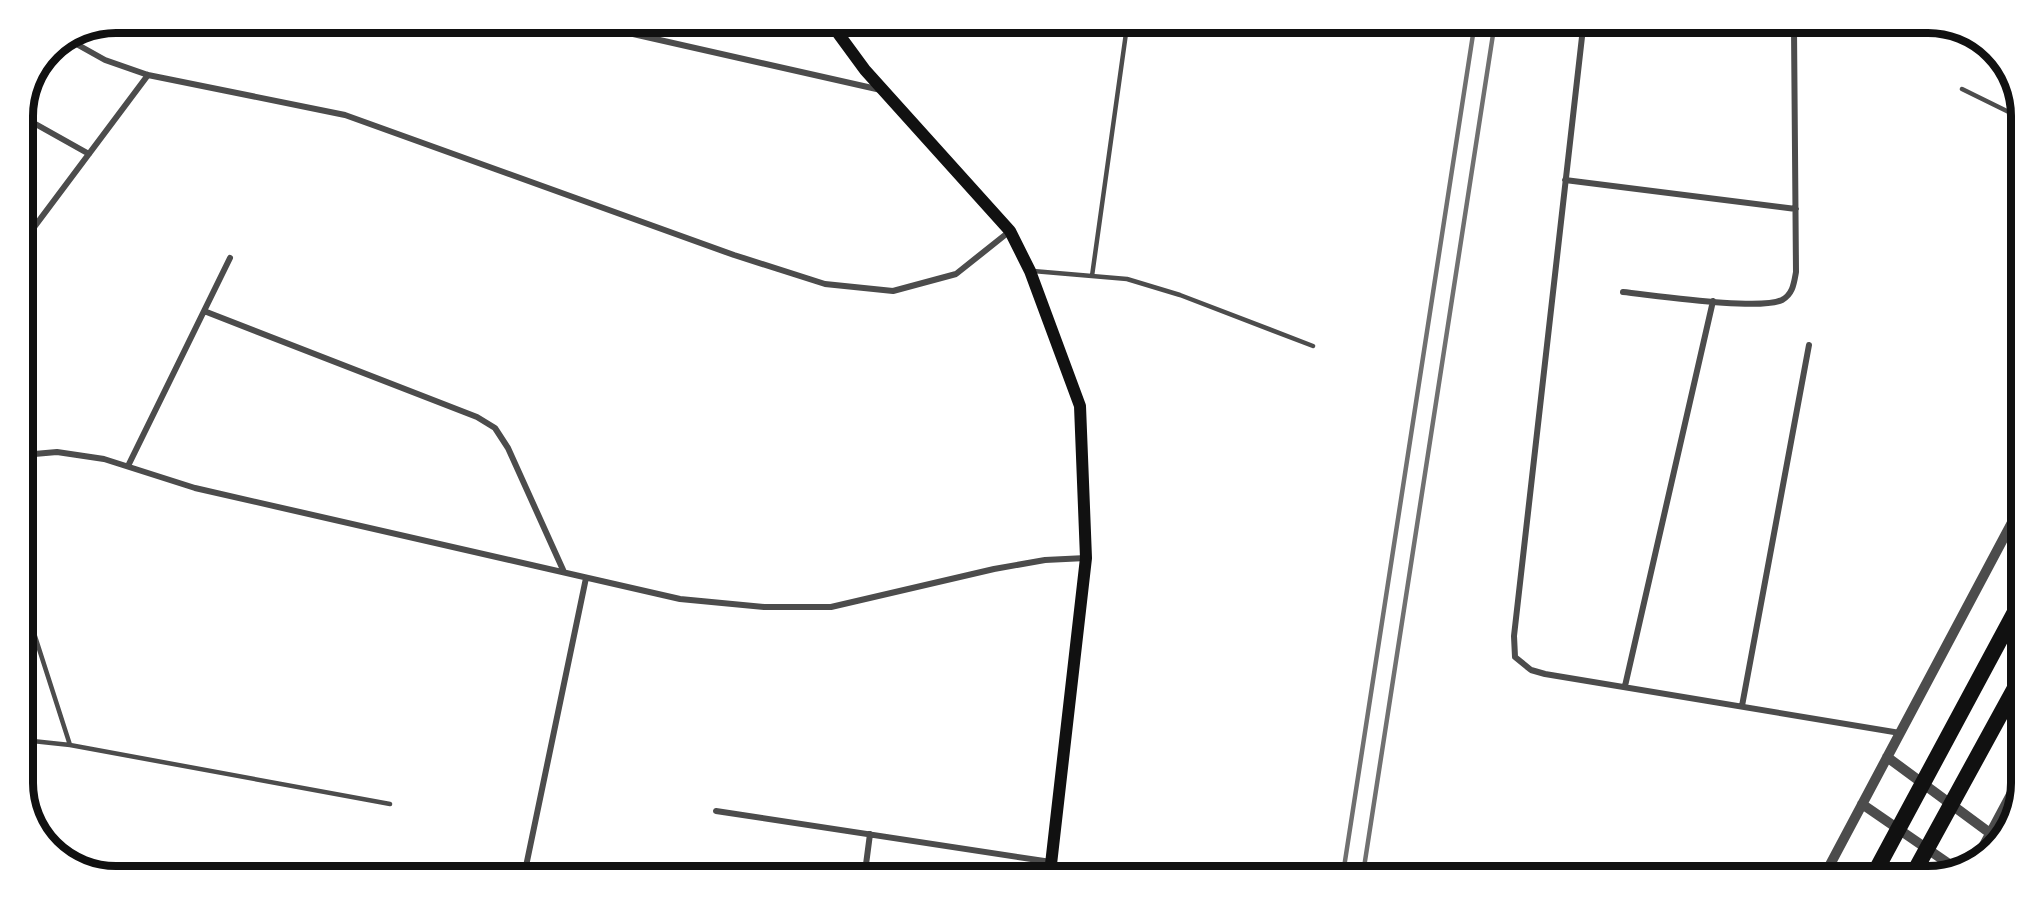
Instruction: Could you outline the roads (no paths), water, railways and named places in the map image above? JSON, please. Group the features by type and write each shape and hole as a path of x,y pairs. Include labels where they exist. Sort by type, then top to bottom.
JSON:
{"highway":[{"path":"1878,866 2011,619"},
{"path":"1917,866 2011,695"}],"main road":[{"path":"838,33 883,91 1010,231 1030,271 1080,406 1086,558 1050,866"}],"street":[{"path":"628,33 883,91"},
{"path":"1582,33 1514,646 1515,657 1531,670 1545,674 1900,733"},
{"path":"1623,292 1713,302 1770,304 1784,299 1793,290 1796,272 1794,33"},
{"path":"76,44 105,60 148,75 345,115 723,251 825,284 893,291 956,274 1010,231"},
{"path":"33,229 148,75"},
{"path":"33,123 89,154"},
{"path":"1565,180 1796,209"},
{"path":"128,466 230,258"},
{"path":"1625,686 1713,302"},
{"path":"204,311 477,417 495,428 508,448 564,572"},
{"path":"1742,706 1809,345"},
{"path":"33,454 57,452 104,459 195,488 680,599 764,607 831,607 994,569 1045,560 1086,558"},
{"path":"1829,866 2011,524"},
{"path":"526,866 586,578"},
{"path":"1887,757 1992,835"},
{"path":"1998,827 2009,800"},
{"path":"1862,804 1948,863"},
{"path":"716,811 870,834 1045,866"},
{"path":"866,866 870,834"}],"lane":[{"path":"1092,276 1126,33"},
{"path":"1962,89 2011,113"},
{"path":"1030,271 1127,279 1180,295 1313,346"},
{"path":"33,629 70,745"},
{"path":"33,741 70,745 390,804"}],"railway":[{"path":"1344,866 1473,33"},
{"path":"1364,866 1493,33"}]}
